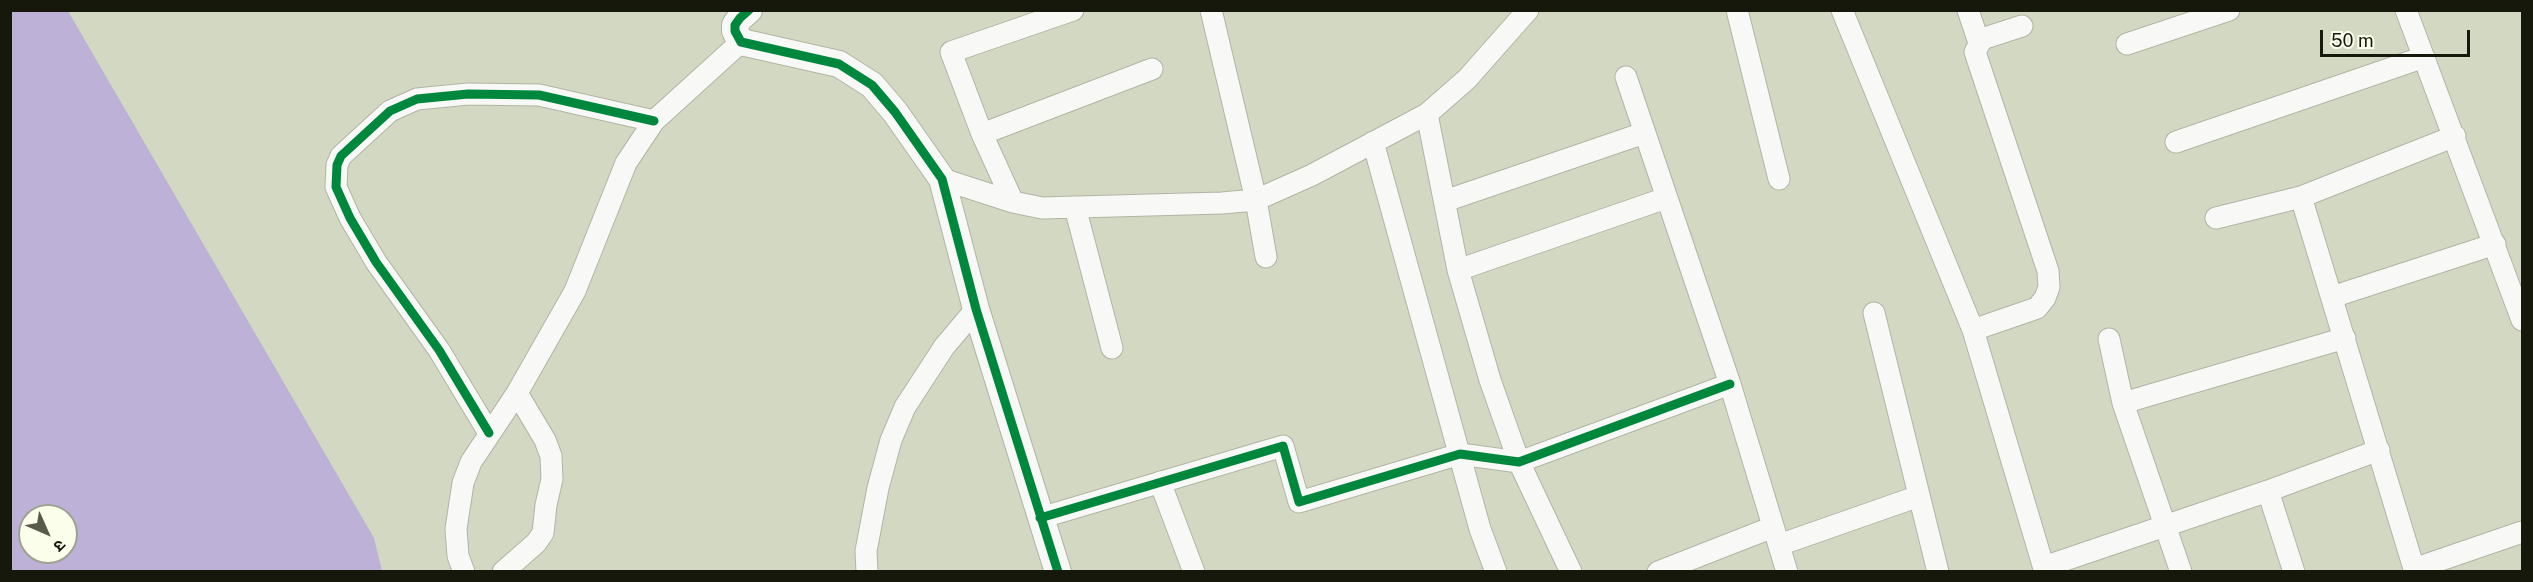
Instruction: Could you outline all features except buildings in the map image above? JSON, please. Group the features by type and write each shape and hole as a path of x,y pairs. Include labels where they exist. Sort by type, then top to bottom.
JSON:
{"street":[{"path":"1013,202 982,134 951,52 1073,10"},
{"path":"1211,10 1256,200 1266,257"},
{"path":"942,179 1013,202 1042,208 1256,200 1312,175 1427,114 1467,80 1528,10"},
{"path":"1737,10 1779,180"},
{"path":"1842,10 1973,330 2045,569 2379,450"},
{"path":"1968,10 1979,43"},
{"path":"2127,44 2229,10"},
{"path":"2406,10 2521,310"},
{"path":"464,572 458,556 456,529 461,491 471,462 517,393 575,291 594,248 611,195 626,163 654,121 740,20 839,64 872,85 895,112 942,179 976,309 1058,572"},
{"path":"1973,330 2037,308 2045,298 2049,287 2048,271 1976,52 1979,43 1988,35 2022,26"},
{"path":"2176,142 2424,57"},
{"path":"982,134 1152,69"},
{"path":"1626,78 1730,384 1787,572"},
{"path":"489,434 439,350 376,262 350,218 336,187 337,165 341,156 390,111 417,99 468,94 539,95 654,121"},
{"path":"1427,114 1458,270 1490,380 1519,462 1571,572"},
{"path":"1444,201 1644,133"},
{"path":"2216,218 2301,196 2455,136"},
{"path":"1373,142 1480,529 1496,572"},
{"path":"2301,196 2415,570 2523,532"},
{"path":"1458,270 1666,198"},
{"path":"1075,207 1113,348"},
{"path":"2332,297 2495,244"},
{"path":"867,572 866,551 878,488 891,440 905,407 944,347 976,309"},
{"path":"1874,313 1938,572"},
{"path":"2123,403 2345,338"},
{"path":"2109,339 2123,403 2181,572"},
{"path":"1040,518 1283,446 1299,502 1460,454 1519,462 1730,384"},
{"path":"503,572 543,534 552,479 550,456 545,440 517,393"},
{"path":"1160,482 1194,572"},
{"path":"2268,491 2294,572"},
{"path":"1658,572 1919,496"}],"shaded area":[{"path":"10,11 68,11 374,538 382,571 11,571"}],"cycle path":[{"path":"749,10 735,25 735,31 741,42 839,64 872,85 895,112 942,179 976,309 1058,572"},
{"path":"489,433 439,350 376,262 350,218 336,187 337,165 341,156 390,111 417,99 468,94 539,95 654,121"},
{"path":"1040,518 1283,446 1299,502 1460,454 1519,462 1730,384"}]}
